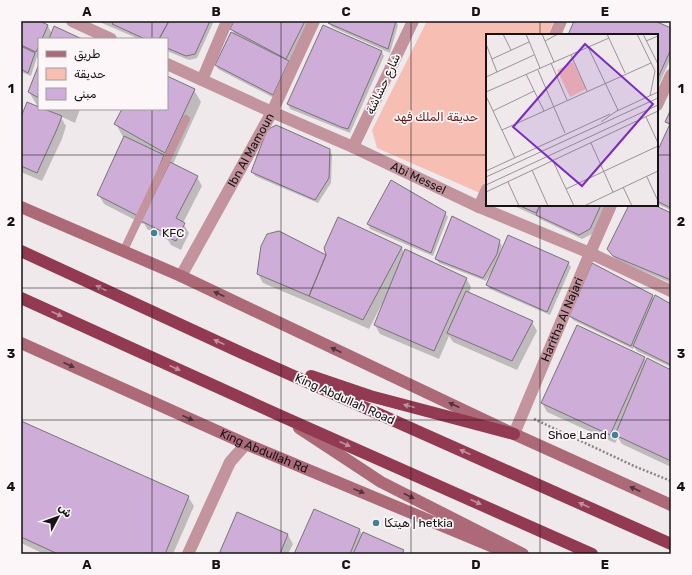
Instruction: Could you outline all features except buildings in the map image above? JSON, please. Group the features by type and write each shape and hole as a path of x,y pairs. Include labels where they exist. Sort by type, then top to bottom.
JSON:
{"highway":[{"name":"King Abdullah Road","path":"21,251 242,353 671,544"},
{"path":"21,298 281,416 592,554"},
{"path":"242,353 370,396 514,434"}],"main road":[{"path":"21,207 181,276 514,434 671,505"},
{"name":"King Abdullah Rd","path":"21,343 246,444 510,554"},
{"path":"281,416 381,482 523,554"}],"street":[{"path":"72,21 109,38"},
{"path":"202,80 227,21"},
{"name":"Ibn Al Mamoun","path":"181,276 272,112 314,21"},
{"name":"شارع حشاشة","path":"353,147 413,21"},
{"path":"556,34 562,21"},
{"name":"Abi Messel","path":"168,64 353,147 479,207 590,253 671,291"},
{"path":"658,103 671,75"},
{"path":"479,207 486,191"},
{"name":"Haritha Al Najari","path":"514,434 590,253 612,206"},
{"path":"188,554 230,462 246,444"}],"lane":[{"path":"123,252 186,119"}],"path":[{"path":"522,414 634,466 671,481"}],"green space":[{"name":"حديقة الملك فهد","path":"427,21 554,21 548,34 486,34 486,179 480,193 377,148 372,130"}],"place":[{"name":"KFC","path":"154,233"},
{"name":"Shoe Land","path":"615,435"},
{"name":"هيتكا | hetkia","path":"376,523"}]}
